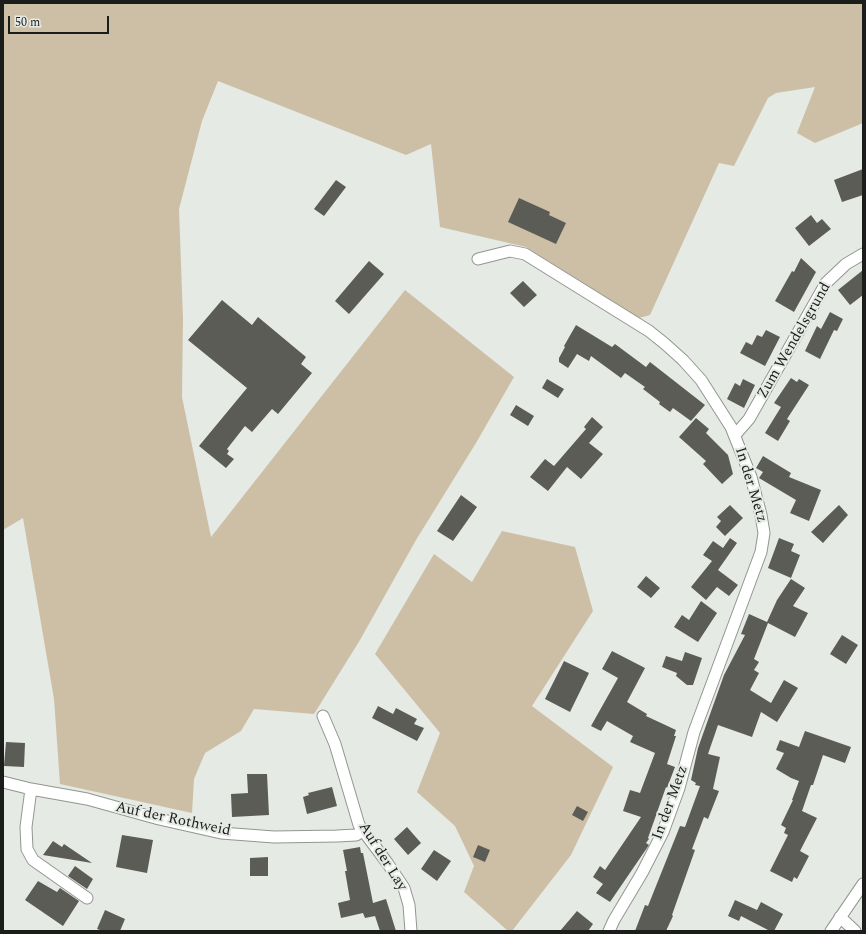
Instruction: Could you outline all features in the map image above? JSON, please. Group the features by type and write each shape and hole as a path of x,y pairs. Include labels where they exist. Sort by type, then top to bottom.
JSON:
{"street":[{"name":"In der Metz","path":"478,259 510,252 525,254 649,331 664,342 700,380 735,436 751,477 762,516 764,533 761,552 694,732 679,788 663,832 609,931"},
{"name":"Zum Wendelsgrund","path":"735,436 749,419 826,283 846,264 863,254"},
{"name":"Auf der Lay","path":"323,716 335,744 356,814 363,831 404,888 409,905 411,931"},
{"name":"Auf der Rothweid","path":"3,782 87,799 159,819 221,832 274,837 337,836 356,834 363,831"},
{"path":"32,789 26,827 27,849 33,860 87,898"},
{"path":"831,931 863,884"},
{"path":"840,916 856,931"}],"shaded area":[{"path":"3,3 863,3 863,123 815,143 797,133 815,87 776,93 768,98 734,166 719,163 650,315 639,318 526,247 440,227 431,144 406,155 218,81 202,121 179,209 183,319 182,397 211,537 405,290 514,377 476,443 416,540 360,640 314,714 254,709 241,731 205,753 194,779 192,813 60,784 54,699 23,518 3,530"},
{"path":"502,531 575,547 593,611 532,706 613,767 571,855 512,931 508,931 464,892 474,866 455,826 417,792 440,733 375,654 434,554 472,582"}],"building":[{"path":"863,169 863,195 842,202 834,180"},
{"path":"336,180 346,187 324,216 314,209"},
{"path":"519,198 550,212 549,215 566,223 556,244 508,222"},
{"path":"811,215 817,223 822,219 831,229 809,246 795,228"},
{"path":"801,258 816,272 794,312 775,301 792,271 794,272"},
{"path":"369,261 384,274 349,314 335,301"},
{"path":"863,270 863,295 850,305 838,290"},
{"path":"523,281 537,295 524,307 510,293"},
{"path":"222,300 252,325 258,317 306,357 301,364 312,373 278,414 272,409 252,432 245,426 227,449 229,451 227,454 234,459 226,468 199,446 247,388 188,340"},
{"path":"830,312 843,319 837,331 834,330 820,359 805,351 817,326 821,329"},
{"path":"576,325 612,347 615,344 646,367 650,362 705,405 691,421 673,408 670,412 659,404 660,402 643,389 645,387 625,373 621,378 591,356 589,361 577,354 568,368 559,362 559,358"},
{"path":"766,330 780,337 765,366 740,353 746,342 752,345 757,335 762,337"},
{"path":"791,378 797,382 799,379 809,385 787,419 790,421 778,441 765,433 781,407 774,403"},
{"path":"547,379 564,389 558,398 542,388"},
{"path":"743,379 755,385 744,408 727,399 735,383 740,386"},
{"path":"516,405 534,416 528,426 510,415"},
{"path":"592,417 603,427 589,443 603,454 581,479 567,467 548,491 530,477 545,459 554,466 586,429 584,427"},
{"path":"696,418 709,429 706,433 728,455 733,474 722,484 703,464 706,461 679,437"},
{"path":"763,456 791,473 789,477 821,490 809,521 790,513 796,500 759,478 763,472 756,468"},
{"path":"461,495 477,507 453,541 437,531"},
{"path":"730,505 743,518 725,536 716,527 721,521 717,517"},
{"path":"839,505 848,515 823,543 811,532"},
{"path":"730,538 737,543 718,570 738,585 729,596 717,587 706,600 691,587 712,561 703,555 713,541 723,548"},
{"path":"779,538 794,544 791,551 800,555 791,578 768,568"},
{"path":"646,576 660,588 651,598 637,587"},
{"path":"791,579 805,588 793,606 808,613 795,637 768,623 754,659 759,662 754,670 759,673 750,690 771,703 784,680 798,688 777,722 761,712 752,737 718,725 708,754 720,757 713,789 719,791 708,819 704,817 692,849 695,850 672,915 673,916 666,931 635,931 645,905 648,906 680,826 685,827 700,786 695,785 696,783 691,780 698,748 724,675 745,635 741,634 749,614 767,622 777,600"},
{"path":"701,601 717,613 698,642 674,627 682,615 689,620"},
{"path":"842,635 858,645 846,664 830,654"},
{"path":"612,651 645,668 627,702 647,714 646,716 676,730 674,736 676,736 667,764 675,767 667,788 666,787 648,838 649,839 646,843 649,845 610,902 596,893 603,884 593,877 600,866 605,870 641,817 623,811 630,790 640,793 655,753 630,742 633,736 607,721 601,731 591,726 618,678 602,669"},
{"path":"685,652 702,658 693,685 687,685 676,676 677,673 662,667 666,656 682,661"},
{"path":"564,661 589,673 570,712 545,699"},
{"path":"378,706 393,714 396,708 417,719 414,724 424,728 417,741 372,718"},
{"path":"805,731 851,747 845,763 823,755 802,811 817,818 800,851 809,856 797,879 794,877 792,882 770,871 788,835 784,833 786,828 781,825 793,800 799,781 776,769 784,753 776,750 780,740 799,747"},
{"path":"6,742 25,743 24,767 4,766"},
{"path":"247,774 267,774 269,815 232,817 231,794 248,793"},
{"path":"332,787 337,806 307,814 303,797 309,795 308,793"},
{"path":"577,806 588,812 583,821 572,815"},
{"path":"407,827 421,843 408,855 394,839"},
{"path":"122,835 153,840 147,873 116,867"},
{"path":"53,841 62,847 64,844 92,863 43,855"},
{"path":"478,845 490,850 485,862 473,857"},
{"path":"360,847 361,853 363,853 373,903 386,899 396,931 380,931 375,916 365,918 363,913 341,918 338,903 350,900 343,850"},
{"path":"434,850 451,861 437,881 421,869"},
{"path":"268,857 268,876 250,876 250,858"},
{"path":"75,866 93,879 87,889 68,876"},
{"path":"38,881 57,892 60,888 79,901 63,926 25,900"},
{"path":"735,900 757,910 761,902 783,914 774,931 770,931 741,916 739,921 728,916"},
{"path":"105,910 125,919 120,931 103,931 97,929"},
{"path":"577,911 593,924 588,931 560,931"}]}
